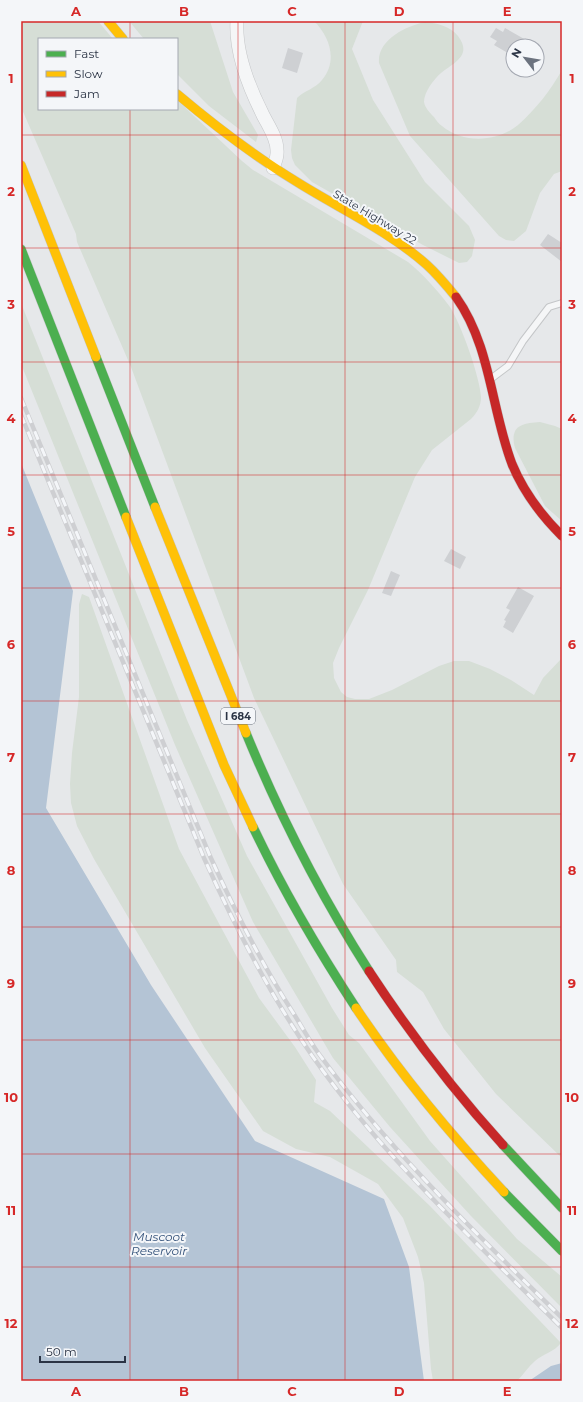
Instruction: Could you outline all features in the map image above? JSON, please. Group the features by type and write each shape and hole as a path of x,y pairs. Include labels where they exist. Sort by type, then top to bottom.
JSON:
{"main road":[{"path":"108,21 122,38"},
{"name":"State Highway 22","path":"178,95 273,168 314,194 397,242 430,267 448,287 467,314 483,352 512,464 520,481 538,510 550,525 562,536"},
{"name":"I 684","path":"21,165 226,687 279,809 306,864 369,970 404,1022 440,1071 519,1163 562,1208"},
{"name":"I 684","path":"21,249 222,757 250,823 279,879 343,988 378,1041 415,1090 454,1138 496,1184 562,1251"}],"street":[{"path":"238,21 236,33 247,78 276,142 277,159 273,168"}],"lane":[{"path":"490,379 508,366 523,341 549,307 562,303"}],"shaded area":[{"path":"21,21 98,21 112,38 38,38 38,110 178,110 178,101 253,170 408,262 436,289 450,307 469,351 480,388 481,400 477,412 471,419 432,450 415,477 368,590 339,648 333,663 334,678 341,692 347,697 355,699 369,699 392,690 439,666 454,661 469,661 490,669 511,680 534,695 543,678 562,658 562,1158 496,1094 444,1029 423,992 397,972 396,960 343,884 254,698 131,367 21,107"},
{"path":"129,21 210,21 233,92 258,135 256,142 209,106 178,75 178,38 143,38"},
{"path":"314,21 363,21 352,49 373,100 425,182 469,226 475,240 472,256 467,262 459,263 423,245 312,182 295,165 291,150 297,98 322,80 330,65 331,57 328,42 320,27"},
{"path":"425,22 447,27 458,36 462,43 463,49 460,58 435,79 424,98 425,106 440,124 450,132 460,136 480,139 491,138 510,131 525,119 537,106 562,70 562,171 554,174 540,193 526,231 514,241 506,240 499,236 410,136 379,63 383,47 394,35 417,24"},
{"path":"21,303 187,720 247,856 332,1008 349,1035 359,1043 430,1141 517,1239 562,1277 562,1308 471,1216 390,1127 333,1058 253,922 175,745 21,364"},
{"path":"540,422 562,429 562,521 545,506 515,448 514,435 518,427 528,423"},
{"path":"82,594 89,597 179,849 259,998 295,1047 316,1080 314,1102 330,1111 430,1206 561,1343 555,1349 541,1356 535,1361 517,1381 433,1381 424,1283 418,1257 403,1218 378,1184 330,1157 296,1149 263,1131 205,1048 94,859 77,826 71,803 70,784 72,753 79,697 79,604"}],"water":[{"name":"Muscoot Reservoir","path":"21,463 73,591 46,808 151,985 255,1141 384,1199 409,1267 424,1381 21,1381"},
{"path":"562,1363 562,1381 529,1381 551,1366"}],"building":[{"path":"496,28 503,32 505,28 522,38 505,38 505,51 494,45 497,41 490,37"},
{"path":"288,48 303,53 297,73 282,68"},
{"path":"548,234 562,243 562,262 540,245"},
{"path":"451,549 466,557 460,569 444,561"},
{"path":"391,571 400,575 391,596 382,593"},
{"path":"518,587 534,596 513,633 503,627 506,621 504,620 510,610 506,608"}],"railway":[{"path":"21,398 210,856 238,915 269,973 308,1038 346,1090 435,1191 562,1318"},
{"path":"21,415 204,858 241,935 282,1009 313,1057 340,1094 369,1129 463,1230 562,1328"}],"traffic: fast":[{"path":"21,249 126,517"},
{"path":"96,357 155,507"},
{"path":"246,733 273,795 302,855 334,914 369,971"},
{"path":"253,827 276,874 328,964 356,1008"},
{"path":"503,1145 562,1208"},
{"path":"504,1192 562,1251"}],"traffic: slow":[{"path":"108,21 122,38"},
{"path":"178,95 220,129 265,162 397,241 427,265 456,297"},
{"path":"21,165 96,357"},
{"path":"155,507 246,733"},
{"path":"126,517 224,765 253,827"},
{"path":"356,1008 426,1103 504,1192"}],"traffic: jam":[{"path":"456,297 468,316 477,336 484,357 499,422 516,474 533,502 562,536"},
{"path":"369,971 432,1060 503,1145"}]}
